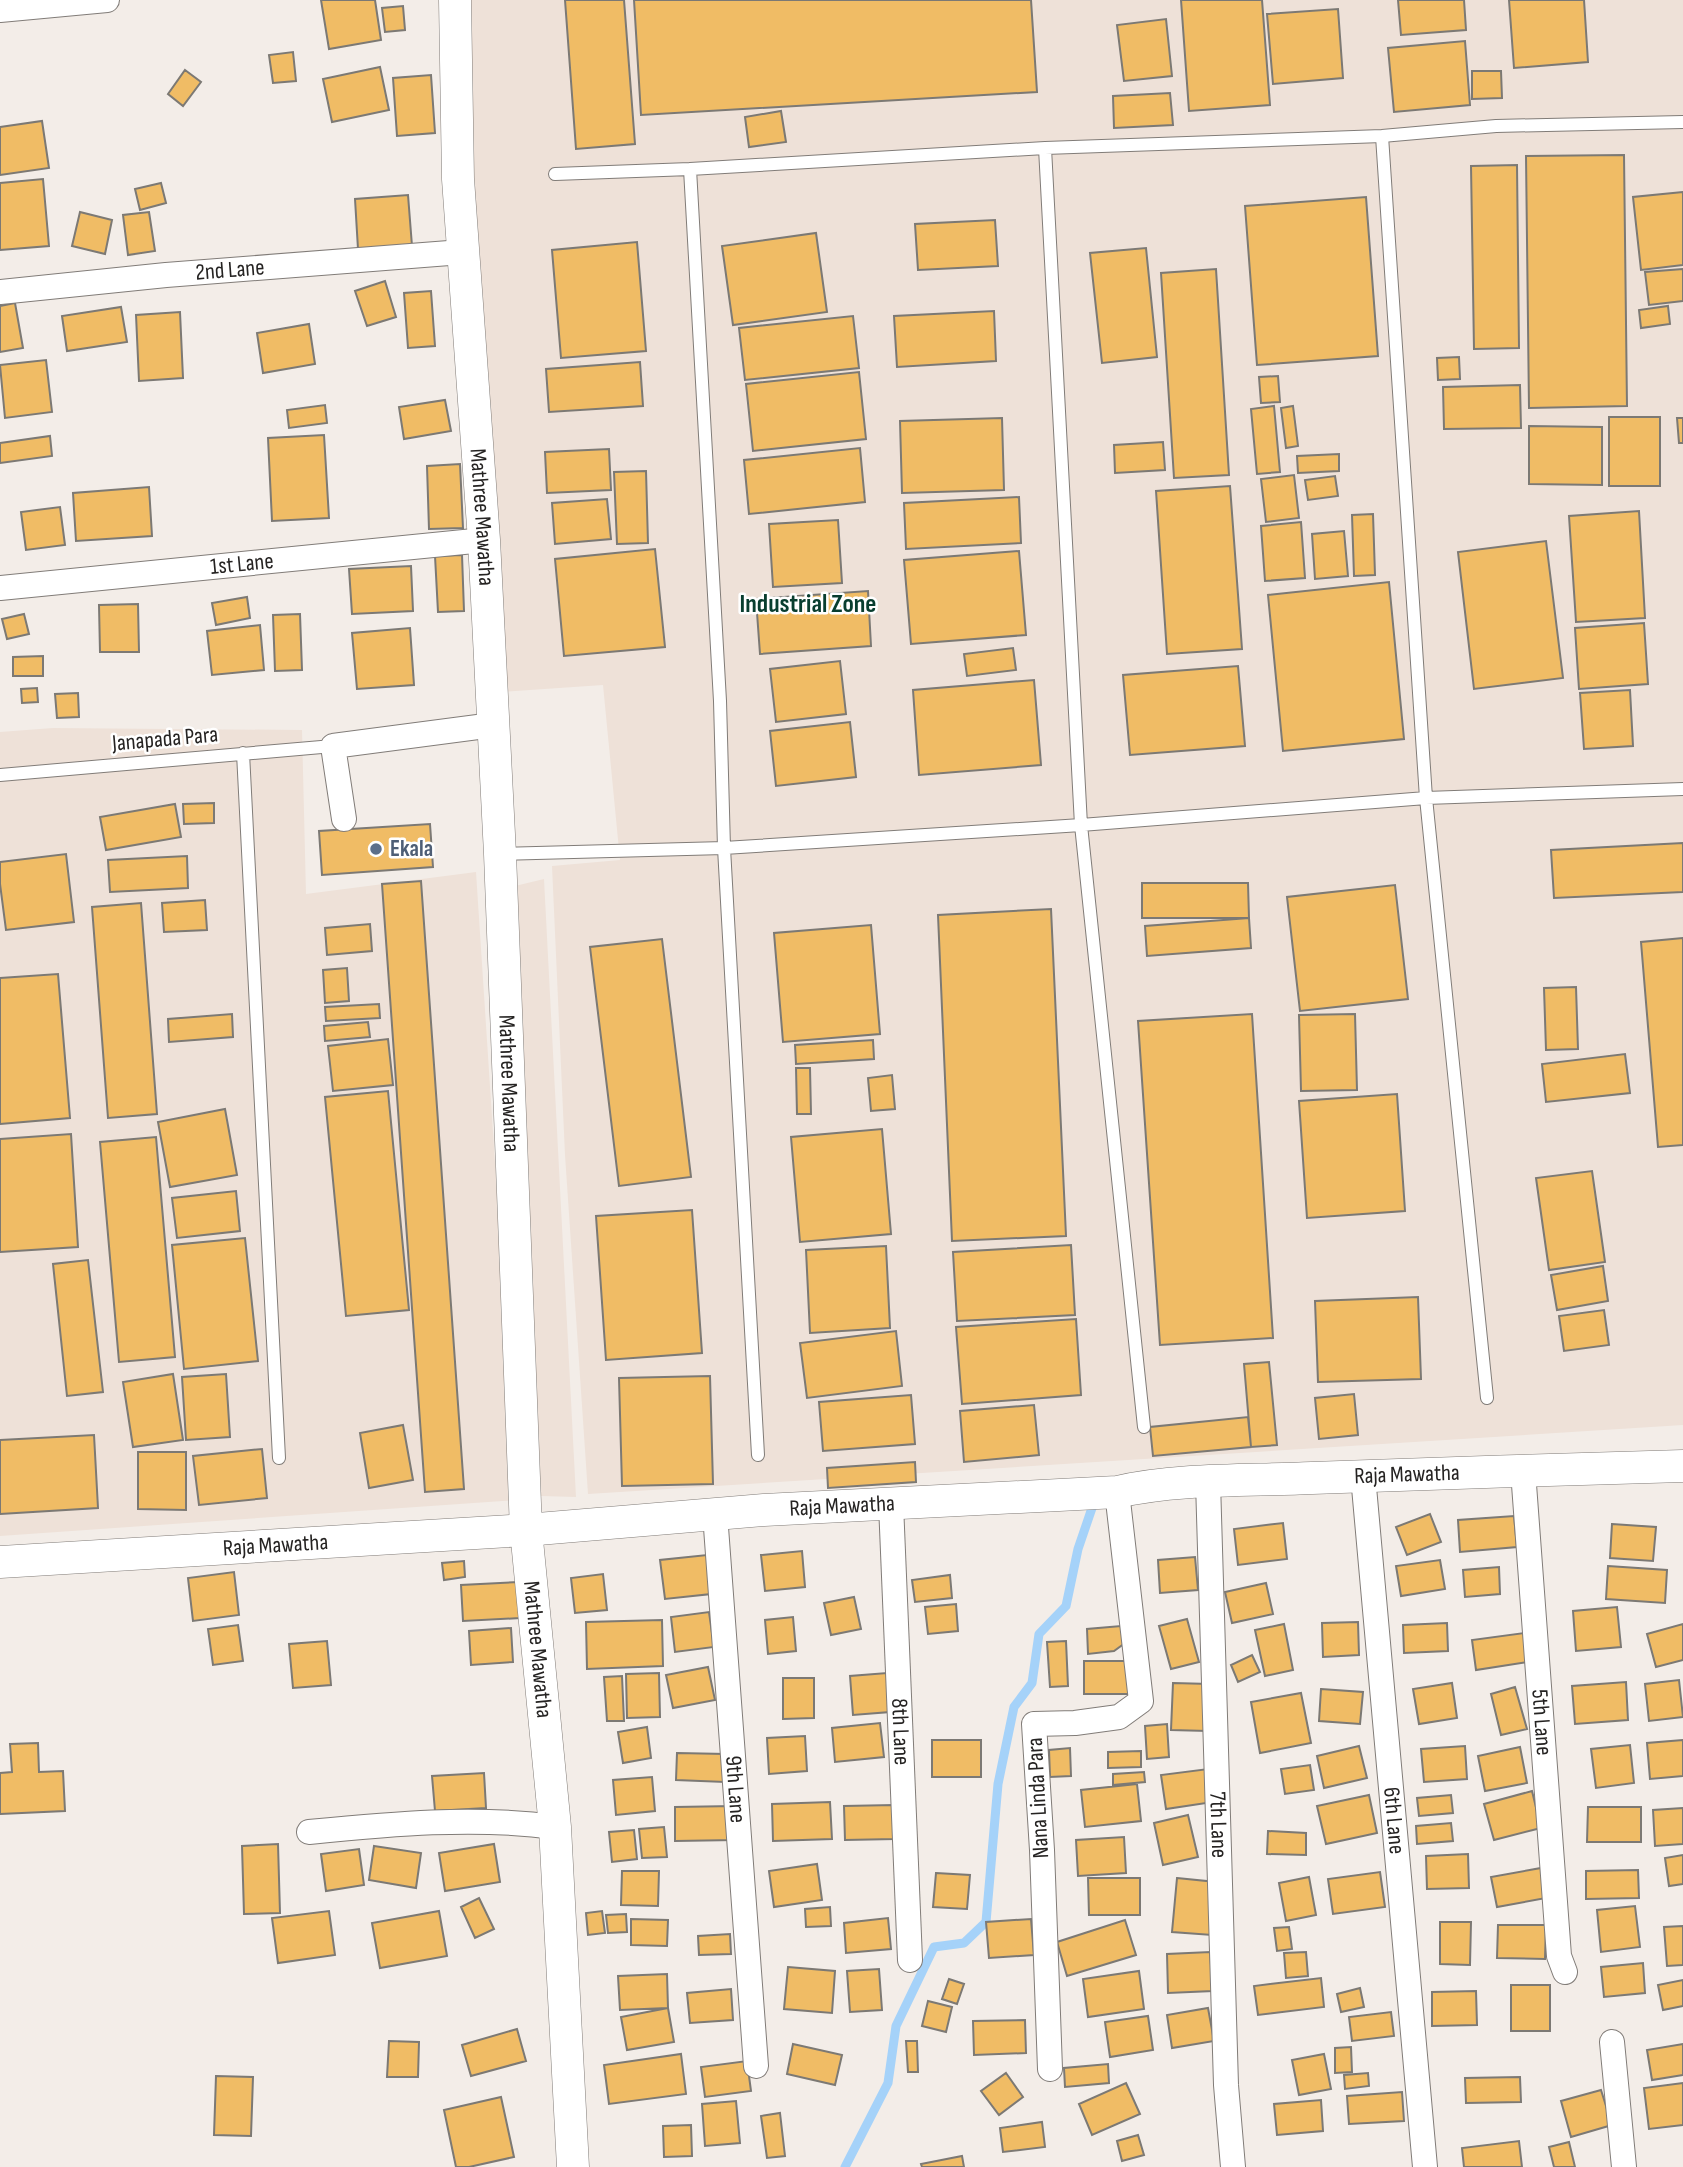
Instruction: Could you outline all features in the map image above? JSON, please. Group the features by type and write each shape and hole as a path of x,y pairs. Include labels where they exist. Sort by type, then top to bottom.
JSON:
{"street":[{"path":"0,10 107,0"},
{"name":"Mathree Mawatha","path":"455,0 458,179 484,540 500,854 526,1530 555,1827 573,2167"},
{"name":"2nd Lane","path":"0,292 166,275 462,252"},
{"name":"1st Lane","path":"0,588 484,540"},
{"path":"344,818 333,746 493,725"},
{"name":"Raja Mawatha","path":"0,1562 526,1530 764,1510 1117,1492 1142,1486 1208,1482 1683,1466"},
{"name":"5th Lane","path":"1523,1471 1559,1956 1565,1972"},
{"name":"6th Lane","path":"1363,1476 1425,2167"},
{"name":"7th Lane","path":"1208,1482 1225,2071 1233,2167"},
{"name":"Nana Linda Para","path":"1050,2069 1042,1910 1042,1850 1034,1724 1075,1723 1119,1717 1140,1701 1117,1492"},
{"name":"8th Lane","path":"891,1504 910,1960"},
{"name":"9th Lane","path":"715,1514 756,2066"},
{"path":"309,1832 471,1821 516,1822 555,1827"},
{"path":"1612,2042 1624,2167"}],"lane":[{"path":"555,174 690,169 1045,148 1382,136 1496,126 1683,122"},
{"path":"1382,136 1426,798 1487,1398"},
{"path":"1045,148 1081,825 1144,1427"},
{"path":"690,169 758,1455"},
{"name":"Janapada Para","path":"0,775 333,746"},
{"path":"243,753 279,1458"},
{"path":"500,854 724,848 1081,825 1426,798 1683,789"}],"shaded area":[{"path":"465,0 1683,0 1683,1425 588,1494 565,1155 552,866 620,860 603,685 499,692"},
{"path":"53,728 302,730 306,894 476,872 517,1500 0,1536 0,732"},
{"path":"544,879 576,1497 541,1496 515,886"}],"building":[{"path":"321,0 375,0 381,40 329,49"},
{"path":"565,0 624,0 635,144 576,149"},
{"path":"634,0 1031,0 1037,92 641,115"},
{"path":"1181,0 1262,0 1270,105 1189,111"},
{"path":"1398,0 1464,0 1466,30 1401,35"},
{"path":"1509,0 1584,0 1588,62 1514,68"},
{"path":"403,6 405,30 385,32 382,8"},
{"path":"1338,9 1343,78 1273,84 1267,14"},
{"path":"1166,19 1172,76 1124,81 1117,25"},
{"path":"1465,41 1470,105 1394,112 1388,48"},
{"path":"293,52 296,81 273,83 269,55"},
{"path":"380,67 389,110 332,122 323,79"},
{"path":"185,70 201,82 183,106 168,94"},
{"path":"1472,71 1501,71 1502,98 1472,99"},
{"path":"431,75 435,133 397,136 393,78"},
{"path":"1170,93 1173,125 1114,128 1113,96"},
{"path":"781,111 786,142 749,147 745,117"},
{"path":"42,121 49,168 0,175 0,127"},
{"path":"1624,155 1627,406 1529,408 1526,156"},
{"path":"1517,165 1519,348 1474,349 1471,166"},
{"path":"43,179 49,246 0,250 0,183"},
{"path":"161,183 166,203 140,210 135,189"},
{"path":"1683,192 1683,265 1641,270 1633,197"},
{"path":"408,195 412,246 358,249 355,199"},
{"path":"1366,197 1378,356 1257,365 1245,206"},
{"path":"80,212 112,220 105,254 72,246"},
{"path":"149,212 155,251 128,255 123,215"},
{"path":"995,220 998,266 918,270 915,224"},
{"path":"816,233 827,312 733,325 722,246"},
{"path":"637,242 646,351 561,358 552,250"},
{"path":"1146,248 1157,357 1102,363 1090,253"},
{"path":"1216,269 1229,475 1174,478 1161,273"},
{"path":"1683,269 1683,301 1649,305 1645,272"},
{"path":"385,281 396,317 367,326 355,291"},
{"path":"431,291 435,346 408,348 404,293"},
{"path":"15,303 23,348 0,352 0,306"},
{"path":"1668,306 1670,324 1641,328 1639,310"},
{"path":"121,307 127,342 67,351 62,316"},
{"path":"994,311 996,361 897,367 894,316"},
{"path":"180,312 183,378 139,381 136,315"},
{"path":"853,316 859,368 745,380 739,328"},
{"path":"309,324 315,364 263,373 257,333"},
{"path":"1459,357 1460,379 1438,380 1437,358"},
{"path":"46,360 52,412 5,418 0,365"},
{"path":"640,362 643,406 549,412 546,369"},
{"path":"859,372 866,439 753,451 746,384"},
{"path":"1278,376 1280,402 1261,403 1259,377"},
{"path":"1520,385 1521,428 1444,429 1443,387"},
{"path":"445,400 451,431 404,439 399,407"},
{"path":"325,405 327,423 289,428 287,410"},
{"path":"1274,406 1280,472 1257,474 1251,409"},
{"path":"1293,406 1298,446 1286,448 1281,408"},
{"path":"1609,417 1660,417 1660,486 1609,486"},
{"path":"1002,418 1004,490 902,493 900,421"},
{"path":"1677,418 1683,418 1683,443 1679,443"},
{"path":"1529,426 1602,427 1602,485 1529,484"},
{"path":"324,435 329,518 272,521 268,438"},
{"path":"50,436 52,456 0,463 0,443"},
{"path":"1163,442 1165,470 1115,473 1114,445"},
{"path":"860,448 865,502 749,514 744,460"},
{"path":"609,449 611,490 547,493 545,452"},
{"path":"1339,454 1339,471 1298,473 1297,456"},
{"path":"460,464 463,528 429,529 427,466"},
{"path":"646,471 648,543 617,544 614,472"},
{"path":"1294,475 1299,518 1266,522 1261,479"},
{"path":"1335,476 1338,496 1308,500 1305,480"},
{"path":"1230,486 1242,649 1167,654 1156,491"},
{"path":"149,487 152,536 76,541 73,493"},
{"path":"1019,497 1021,543 906,549 904,503"},
{"path":"607,499 611,539 555,544 552,503"},
{"path":"60,507 65,545 26,550 21,512"},
{"path":"1639,511 1645,618 1576,622 1569,516"},
{"path":"1373,514 1375,575 1354,576 1352,515"},
{"path":"838,520 842,583 773,587 769,524"},
{"path":"1301,522 1305,578 1265,581 1261,526"},
{"path":"1344,531 1348,576 1315,579 1312,534"},
{"path":"1546,541 1563,678 1474,689 1458,552"},
{"path":"655,549 665,647 564,656 555,559"},
{"path":"1019,551 1026,635 911,644 904,560"},
{"path":"462,555 464,611 438,612 435,556"},
{"path":"411,566 413,611 352,614 349,569"},
{"path":"1389,582 1404,739 1283,751 1268,595"},
{"path":"868,591 871,646 760,654 756,599"},
{"path":"247,597 250,618 216,625 212,603"},
{"path":"138,604 139,652 100,652 99,605"},
{"path":"24,614 29,634 7,639 2,619"},
{"path":"300,614 302,670 275,671 273,615"},
{"path":"1644,623 1648,684 1579,689 1575,628"},
{"path":"260,625 264,670 212,675 207,631"},
{"path":"410,628 414,685 357,689 352,633"},
{"path":"1013,648 1016,670 967,676 964,654"},
{"path":"43,656 43,676 13,676 13,657"},
{"path":"840,661 846,714 776,722 770,669"},
{"path":"1238,666 1245,746 1130,755 1123,675"},
{"path":"1034,680 1041,765 919,775 913,690"},
{"path":"37,688 38,702 22,703 21,689"},
{"path":"1630,690 1633,746 1584,749 1580,693"},
{"path":"78,693 79,717 57,718 55,694"},
{"path":"850,722 856,777 776,786 770,731"},
{"path":"214,803 214,823 184,824 183,804"},
{"path":"175,804 181,837 106,850 100,817"},
{"name":"Ekala","path":"430,824 433,867 322,875 319,831"},
{"path":"1683,843 1683,892 1554,898 1551,850"},
{"path":"66,854 74,922 6,930 0,862"},
{"path":"187,856 188,888 110,892 108,860"},
{"path":"421,881 464,1489 425,1492 382,884"},
{"path":"1142,883 1248,883 1249,918 1142,918"},
{"path":"1395,885 1408,999 1300,1011 1287,897"},
{"path":"205,900 207,930 164,932 162,903"},
{"path":"141,903 157,1114 108,1118 92,907"},
{"path":"1051,909 1066,1236 952,1241 938,915"},
{"path":"1249,918 1251,948 1147,956 1145,926"},
{"path":"370,924 372,951 327,955 325,928"},
{"path":"871,925 880,1034 783,1042 774,933"},
{"path":"1683,938 1683,1145 1658,1147 1641,942"},
{"path":"662,939 691,1177 619,1186 590,947"},
{"path":"347,968 349,1001 325,1003 323,970"},
{"path":"58,974 70,1118 0,1124 0,978"},
{"path":"1576,987 1578,1049 1546,1050 1544,988"},
{"path":"379,1004 380,1018 326,1021 325,1007"},
{"path":"232,1014 233,1037 169,1042 168,1019"},
{"path":"1252,1014 1273,1338 1160,1345 1138,1021"},
{"path":"1355,1014 1357,1090 1301,1091 1299,1015"},
{"path":"368,1022 370,1037 325,1041 324,1026"},
{"path":"388,1039 393,1085 333,1091 328,1046"},
{"path":"873,1040 874,1059 796,1064 795,1045"},
{"path":"1625,1054 1630,1093 1546,1102 1542,1064"},
{"path":"796,1068 810,1068 811,1114 797,1114"},
{"path":"892,1075 895,1109 871,1111 868,1078"},
{"path":"388,1091 409,1310 346,1316 325,1097"},
{"path":"1397,1094 1405,1211 1307,1218 1299,1101"},
{"path":"225,1109 237,1175 170,1187 158,1122"},
{"path":"882,1129 891,1234 800,1242 791,1137"},
{"path":"71,1134 78,1247 0,1252 0,1139"},
{"path":"156,1137 175,1357 119,1362 100,1142"},
{"path":"1592,1171 1605,1262 1549,1270 1536,1178"},
{"path":"236,1191 240,1231 177,1238 172,1198"},
{"path":"692,1210 702,1353 606,1360 596,1216"},
{"path":"245,1238 258,1361 184,1369 172,1245"},
{"path":"1071,1245 1075,1315 957,1321 953,1252"},
{"path":"886,1246 890,1328 810,1333 806,1250"},
{"path":"88,1260 103,1392 67,1396 53,1264"},
{"path":"1603,1266 1608,1301 1557,1310 1551,1275"},
{"path":"1418,1297 1421,1379 1318,1382 1315,1301"},
{"path":"1604,1310 1609,1345 1564,1351 1559,1316"},
{"path":"1076,1319 1081,1395 962,1404 956,1327"},
{"path":"896,1331 902,1386 807,1398 800,1343"},
{"path":"1269,1362 1277,1445 1251,1447 1244,1364"},
{"path":"173,1374 183,1440 133,1447 123,1382"},
{"path":"226,1374 230,1437 186,1440 182,1377"},
{"path":"710,1376 713,1484 622,1486 619,1378"},
{"path":"1354,1394 1358,1435 1319,1439 1315,1398"},
{"path":"911,1395 915,1444 823,1451 819,1402"},
{"path":"1034,1405 1039,1455 964,1462 960,1411"},
{"path":"1248,1417 1251,1447 1153,1456 1150,1427"},
{"path":"403,1425 413,1480 369,1488 360,1433"},
{"path":"94,1435 98,1508 0,1514 0,1440"},
{"path":"262,1449 267,1498 199,1505 193,1456"},
{"path":"138,1452 186,1452 186,1510 138,1509"},
{"path":"915,1462 916,1482 828,1488 827,1468"},
{"path":"1430,1514 1441,1542 1407,1555 1396,1527"},
{"path":"1514,1516 1517,1547 1460,1552 1458,1520"},
{"path":"1283,1523 1287,1559 1238,1565 1234,1529"},
{"path":"1612,1524 1656,1527 1653,1561 1610,1558"},
{"path":"802,1551 805,1587 765,1591 761,1555"},
{"path":"707,1555 711,1594 665,1599 660,1560"},
{"path":"1195,1557 1198,1590 1160,1593 1158,1560"},
{"path":"1440,1560 1445,1589 1401,1596 1396,1566"},
{"path":"464,1561 465,1577 444,1580 442,1563"},
{"path":"1608,1566 1667,1570 1665,1603 1606,1599"},
{"path":"1499,1567 1500,1594 1465,1597 1463,1570"},
{"path":"234,1572 239,1615 193,1621 188,1578"},
{"path":"603,1574 607,1610 575,1613 571,1578"},
{"path":"950,1575 952,1598 915,1602 912,1580"},
{"path":"518,1582 520,1618 463,1621 461,1585"},
{"path":"1266,1583 1273,1614 1232,1623 1225,1592"},
{"path":"854,1597 861,1629 831,1635 824,1603"},
{"path":"956,1604 958,1631 928,1634 925,1607"},
{"path":"1617,1607 1621,1647 1576,1651 1573,1611"},
{"path":"709,1612 714,1647 675,1652 671,1617"},
{"path":"793,1617 796,1651 768,1654 765,1620"},
{"path":"1187,1619 1199,1662 1171,1669 1159,1626"},
{"path":"662,1620 663,1666 587,1669 586,1622"},
{"path":"1358,1622 1359,1655 1323,1657 1322,1623"},
{"path":"1447,1623 1448,1651 1404,1653 1403,1625"},
{"path":"1284,1624 1293,1670 1265,1676 1255,1630"},
{"path":"1683,1624 1683,1660 1656,1667 1647,1634"},
{"path":"238,1625 243,1661 213,1665 208,1629"},
{"path":"1121,1626 1125,1643 1114,1651 1088,1654 1087,1629"},
{"path":"511,1628 513,1662 471,1665 469,1631"},
{"path":"1524,1633 1528,1662 1476,1670 1472,1640"},
{"path":"327,1641 331,1685 293,1688 289,1644"},
{"path":"1066,1641 1068,1686 1050,1687 1047,1642"},
{"path":"1252,1655 1260,1672 1238,1682 1231,1665"},
{"path":"1084,1661 1132,1661 1131,1694 1084,1694"},
{"path":"708,1667 715,1700 673,1708 666,1675"},
{"path":"659,1673 660,1717 627,1718 626,1674"},
{"path":"887,1673 890,1712 853,1715 850,1676"},
{"path":"622,1676 624,1721 607,1721 604,1677"},
{"path":"783,1678 814,1678 814,1718 783,1719"},
{"path":"1679,1680 1683,1717 1649,1721 1645,1684"},
{"path":"1626,1682 1628,1720 1575,1724 1572,1686"},
{"path":"1173,1683 1210,1684 1208,1731 1171,1730"},
{"path":"1452,1683 1457,1718 1419,1724 1413,1689"},
{"path":"1515,1687 1527,1729 1501,1735 1491,1694"},
{"path":"1321,1689 1363,1692 1360,1724 1319,1721"},
{"path":"1301,1693 1311,1743 1260,1753 1251,1702"},
{"path":"880,1723 884,1757 835,1762 832,1728"},
{"path":"1167,1724 1169,1757 1147,1759 1145,1726"},
{"path":"647,1727 651,1758 623,1763 618,1732"},
{"path":"805,1736 807,1771 769,1774 767,1738"},
{"path":"932,1740 981,1740 981,1777 932,1777"},
{"path":"1683,1740 1683,1776 1650,1779 1647,1743"},
{"path":"38,1743 39,1772 63,1771 65,1811 0,1814 0,1773 12,1772 10,1744"},
{"path":"1630,1745 1634,1783 1596,1788 1591,1749"},
{"path":"1359,1746 1367,1778 1324,1788 1317,1756"},
{"path":"1465,1746 1467,1779 1424,1782 1421,1749"},
{"path":"1520,1747 1527,1783 1485,1791 1478,1756"},
{"path":"1070,1748 1071,1776 1050,1777 1049,1750"},
{"path":"1141,1751 1141,1767 1108,1768 1108,1752"},
{"path":"677,1753 726,1754 725,1782 676,1780"},
{"path":"1310,1765 1314,1790 1285,1794 1281,1769"},
{"path":"1208,1769 1213,1802 1166,1809 1161,1775"},
{"path":"1144,1772 1145,1782 1113,1785 1113,1774"},
{"path":"484,1773 486,1808 435,1811 432,1776"},
{"path":"652,1777 655,1811 616,1815 613,1780"},
{"path":"1137,1784 1141,1821 1085,1827 1081,1790"},
{"path":"1532,1791 1541,1828 1494,1840 1484,1804"},
{"path":"1369,1795 1377,1833 1326,1844 1317,1806"},
{"path":"1451,1795 1453,1813 1419,1816 1417,1798"},
{"path":"830,1802 832,1839 773,1841 772,1804"},
{"path":"894,1805 895,1839 845,1840 844,1806"},
{"path":"734,1806 735,1840 675,1841 675,1807"},
{"path":"1588,1807 1641,1807 1641,1842 1587,1842"},
{"path":"1683,1808 1683,1844 1655,1846 1653,1810"},
{"path":"1188,1815 1198,1857 1163,1865 1154,1823"},
{"path":"1451,1823 1453,1841 1417,1844 1416,1826"},
{"path":"664,1827 667,1857 642,1858 639,1829"},
{"path":"634,1830 637,1859 612,1862 609,1832"},
{"path":"1268,1831 1306,1833 1306,1855 1267,1854"},
{"path":"1124,1837 1126,1873 1078,1876 1076,1840"},
{"path":"278,1844 280,1913 244,1914 242,1846"},
{"path":"494,1844 500,1882 445,1891 439,1853"},
{"path":"374,1846 421,1853 416,1888 369,1880"},
{"path":"359,1849 364,1885 326,1891 321,1854"},
{"path":"1468,1854 1469,1888 1427,1889 1426,1856"},
{"path":"1683,1855 1683,1884 1669,1886 1665,1858"},
{"path":"817,1864 822,1900 774,1907 769,1871"},
{"path":"1541,1868 1546,1898 1497,1907 1491,1877"},
{"path":"1638,1870 1639,1898 1586,1899 1586,1871"},
{"path":"622,1871 659,1871 658,1906 621,1905"},
{"path":"1380,1872 1385,1907 1333,1914 1328,1879"},
{"path":"936,1873 970,1875 967,1909 933,1907"},
{"path":"1309,1877 1316,1915 1286,1921 1279,1883"},
{"path":"1088,1878 1140,1878 1140,1915 1089,1915"},
{"path":"1177,1878 1216,1882 1212,1935 1172,1932"},
{"path":"479,1898 494,1929 475,1938 461,1907"},
{"path":"1635,1906 1640,1947 1601,1952 1597,1910"},
{"path":"830,1907 831,1926 806,1927 805,1909"},
{"path":"329,1911 335,1955 278,1963 272,1918"},
{"path":"439,1911 447,1956 380,1968 372,1923"},
{"path":"602,1911 605,1933 588,1935 586,1913"},
{"path":"626,1914 627,1932 608,1933 606,1915"},
{"path":"888,1918 891,1949 846,1953 844,1923"},
{"path":"631,1919 668,1920 667,1946 631,1945"},
{"path":"1031,1919 1034,1955 989,1958 986,1922"},
{"path":"1125,1920 1136,1955 1067,1976 1057,1942"},
{"path":"1440,1922 1471,1922 1470,1965 1440,1964"},
{"path":"1498,1925 1546,1925 1545,1959 1497,1958"},
{"path":"1683,1926 1683,1965 1667,1966 1664,1927"},
{"path":"1289,1927 1292,1949 1277,1951 1274,1928"},
{"path":"730,1934 731,1954 699,1955 698,1936"},
{"path":"1210,1952 1213,1991 1168,1993 1167,1954"},
{"path":"1306,1952 1308,1976 1286,1978 1284,1953"},
{"path":"1643,1963 1645,1993 1604,1997 1601,1967"},
{"path":"788,1967 835,1971 832,2013 784,2009"},
{"path":"879,1969 882,2010 850,2012 847,1971"},
{"path":"1139,1971 1144,2009 1088,2017 1083,1979"},
{"path":"667,1974 668,2008 620,2010 618,1976"},
{"path":"1321,1978 1324,2007 1258,2015 1254,1986"},
{"path":"949,1979 964,1984 957,2004 942,1999"},
{"path":"1683,1980 1683,2006 1663,2010 1658,1985"},
{"path":"1511,1985 1550,1985 1550,2031 1511,2031"},
{"path":"1360,1988 1364,2007 1341,2012 1337,1994"},
{"path":"731,1989 733,2020 690,2023 687,1993"},
{"path":"1476,1991 1477,2025 1432,2026 1432,1992"},
{"path":"928,2001 952,2007 946,2032 922,2026"},
{"path":"668,2008 674,2042 627,2050 621,2017"},
{"path":"1208,2008 1214,2041 1172,2048 1167,2015"},
{"path":"1391,2012 1394,2036 1352,2041 1349,2017"},
{"path":"1148,2016 1153,2050 1110,2057 1105,2022"},
{"path":"1025,2020 1026,2053 974,2055 973,2021"},
{"path":"517,2029 526,2061 471,2076 462,2045"},
{"path":"389,2041 419,2042 418,2077 387,2077"},
{"path":"906,2041 917,2041 918,2072 908,2072"},
{"path":"793,2044 842,2055 835,2085 787,2074"},
{"path":"1683,2044 1683,2075 1652,2080 1647,2050"},
{"path":"1351,2047 1352,2072 1335,2073 1335,2048"},
{"path":"681,2054 686,2094 609,2104 604,2065"},
{"path":"1324,2054 1331,2089 1299,2095 1292,2060"},
{"path":"747,2061 751,2091 705,2097 701,2067"},
{"path":"1108,2064 1109,2083 1065,2087 1064,2068"},
{"path":"1006,2073 1023,2097 999,2115 981,2091"},
{"path":"1368,2073 1369,2086 1345,2089 1344,2075"},
{"path":"216,2076 253,2077 251,2136 214,2135"},
{"path":"1520,2077 1521,2102 1466,2103 1465,2078"},
{"path":"1126,2083 1140,2114 1092,2135 1079,2104"},
{"path":"1683,2083 1683,2125 1649,2129 1644,2088"},
{"path":"1601,2090 1612,2125 1571,2137 1561,2101"},
{"path":"1402,2092 1404,2121 1349,2124 1347,2096"},
{"path":"501,2097 514,2157 469,2167 456,2167 444,2110"},
{"path":"1321,2100 1323,2131 1277,2135 1274,2104"},
{"path":"736,2101 740,2143 705,2146 702,2104"},
{"path":"780,2113 785,2156 767,2158 761,2116"},
{"path":"1042,2122 1045,2147 1003,2152 1000,2128"},
{"path":"691,2125 692,2156 664,2157 663,2126"},
{"path":"1138,2135 1144,2155 1122,2161 1117,2141"},
{"path":"1519,2141 1522,2167 1464,2167 1462,2148"},
{"path":"1569,2142 1575,2167 1554,2167 1549,2147"},
{"path":"962,2156 964,2167 922,2167 921,2164"}],"waterway":[{"path":"845,2167 888,2083 896,2026 934,1947 964,1943 986,1922 998,1784 1014,1707 1032,1683 1039,1634 1066,1606 1078,1549 1092,1508"}],"place":[{"name":"Ekala","path":"376,849"}],"district":[{"name":"Industrial Zone","path":"808,604"}]}
